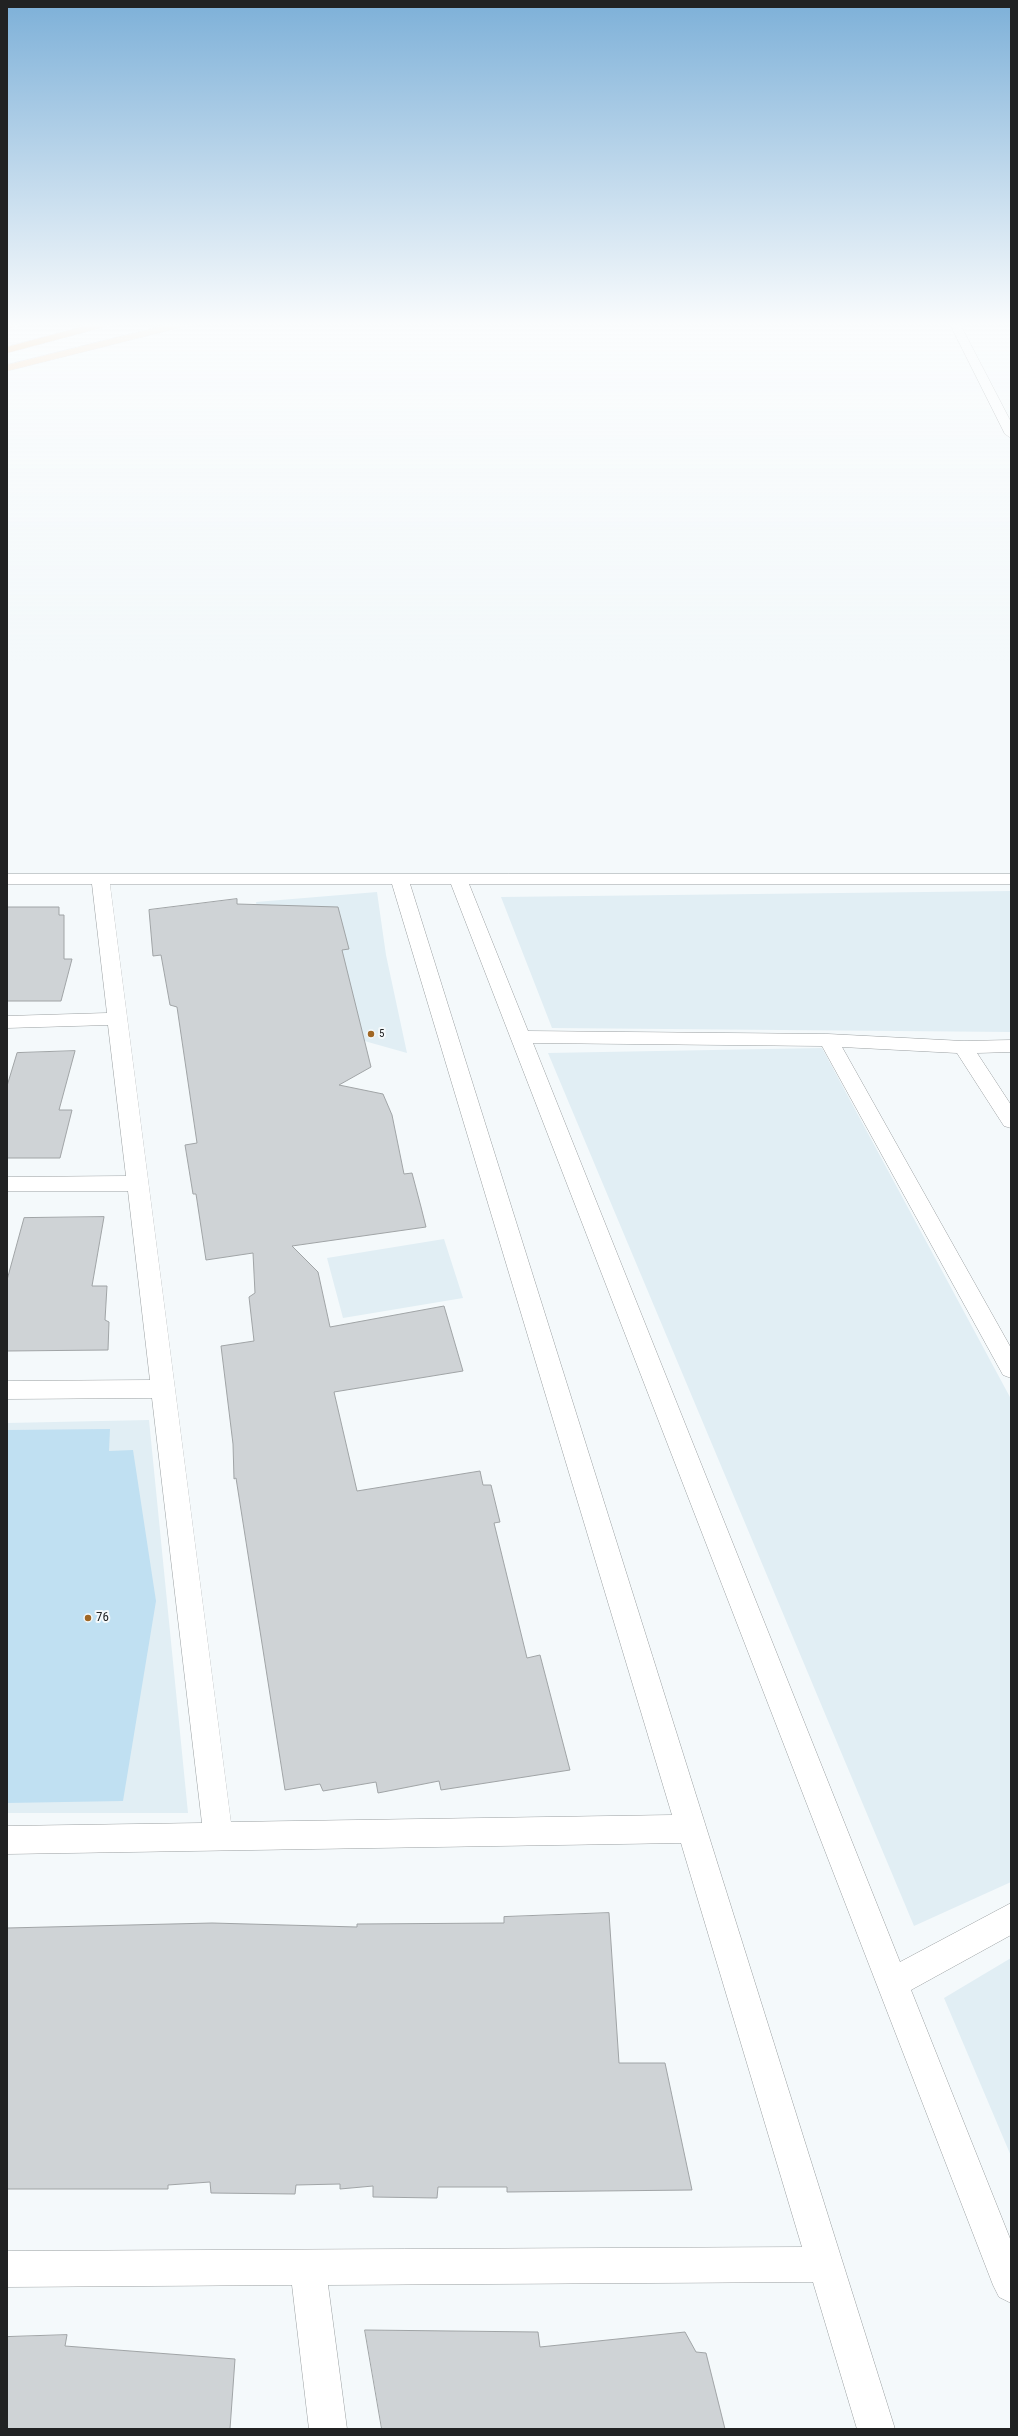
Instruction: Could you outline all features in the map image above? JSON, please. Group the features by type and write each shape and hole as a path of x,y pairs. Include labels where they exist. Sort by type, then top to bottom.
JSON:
{"street":[{"path":"7,879 1011,879"},
{"path":"100,879 218,1835"},
{"path":"399,879 876,2429"},
{"path":"458,879 1011,2285"},
{"path":"7,1022 117,1019"},
{"path":"520,1037 828,1040 963,1047 1011,1046"},
{"path":"828,1040 1011,1369"},
{"path":"963,1047 1011,1120"},
{"path":"7,1184 138,1183"},
{"path":"7,1390 163,1389"},
{"path":"7,1840 218,1835 691,1829"},
{"path":"893,1984 1011,1918"},
{"path":"7,2269 825,2264"},
{"path":"308,2268 328,2429"}],"shaded area":[{"path":"1011,891 1011,1032 552,1028 501,897"},
{"path":"377,892 386,955 407,1053 272,1015 256,902"},
{"path":"822,1048 1011,1399 1011,1882 914,1926 548,1053"},
{"path":"444,1239 463,1298 343,1318 327,1258"},
{"name":"76","path":"149,1420 188,1813 7,1813 7,1423"},
{"name":"76","path":"110,1429 109,1451 133,1450 156,1601 123,1801 7,1803 7,1430"},
{"path":"1011,1958 1011,2156 944,1998"}],"building":[{"path":"237,899 237,904 338,907 349,949 342,950 371,1067 339,1085 383,1094 392,1115 404,1174 412,1173 426,1227 292,1246 318,1272 330,1327 444,1306 463,1371 334,1392 357,1491 480,1471 483,1485 491,1485 500,1522 494,1523 527,1658 540,1655 570,1770 441,1790 439,1781 378,1793 376,1782 323,1791 320,1784 285,1790 236,1478 234,1479 233,1444 221,1346 254,1341 249,1297 255,1293 253,1253 206,1260 196,1194 193,1194 185,1145 197,1143 177,1007 170,1005 161,955 153,956 149,910"},
{"path":"7,907 59,907 59,915 64,915 64,959 72,959 61,1001 7,1001"},
{"path":"75,1051 59,1110 72,1110 60,1158 7,1158 7,1086 17,1053"},
{"path":"104,1217 92,1286 107,1286 105,1320 109,1322 108,1350 7,1351 7,1280 24,1218"},
{"path":"609,1913 619,2063 665,2063 692,2190 507,2192 507,2187 438,2187 437,2198 373,2197 373,2186 340,2189 340,2184 296,2185 295,2194 211,2193 210,2182 168,2185 168,2189 7,2189 7,1928 212,1923 357,1927 357,1924 504,1923 504,1917"},
{"path":"365,2330 538,2332 540,2347 685,2332 696,2352 706,2353 725,2429 382,2429"},
{"path":"67,2335 65,2346 235,2359 230,2429 7,2429 7,2337"}],"place":[{"name":"5","path":"371,1034"},
{"name":"76","path":"88,1618"}]}
